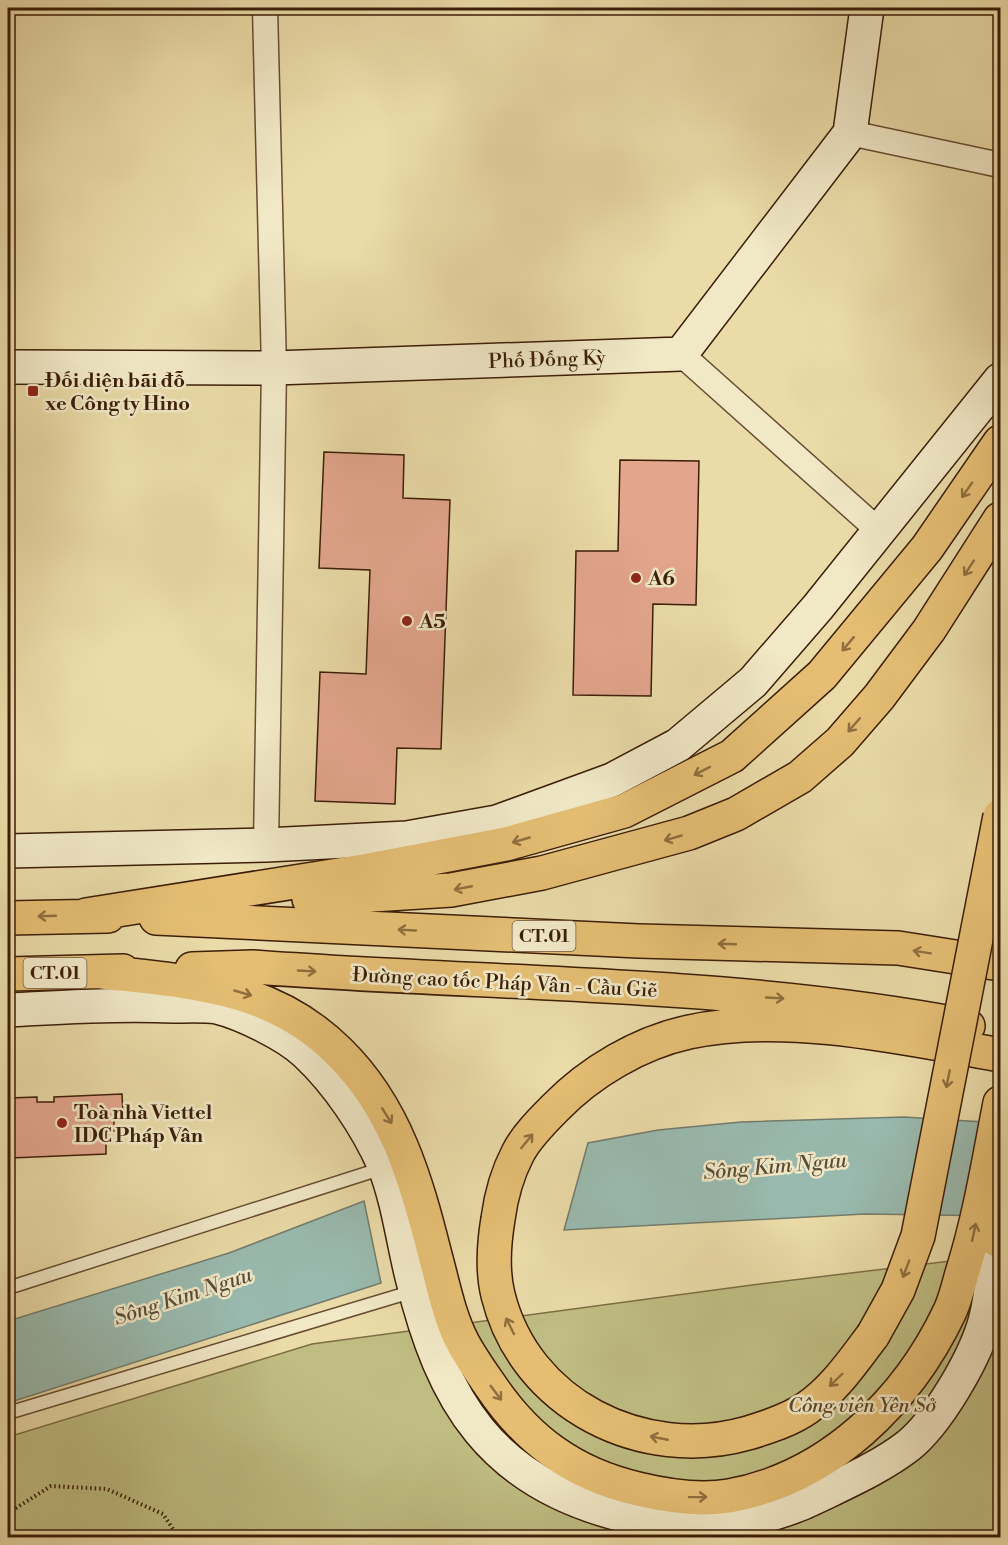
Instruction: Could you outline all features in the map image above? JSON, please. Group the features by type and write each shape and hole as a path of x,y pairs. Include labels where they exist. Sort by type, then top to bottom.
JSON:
{"highway":[{"path":"86,915 364,871 506,844 624,811 732,756 822,675 927,548 1000,442"},
{"path":"86,915 451,890 542,873 626,851 688,833 736,814 800,777 840,742 879,697 929,630 1000,519"},
{"path":"1000,816 918,1236 898,1290 873,1335 843,1374 807,1408 769,1427 718,1442 676,1442 627,1432 581,1411 551,1386 525,1354 508,1324 497,1293 494,1244 502,1192 518,1151 577,1086 609,1064 643,1048 688,1032 766,1024 806,1026 924,1041 1000,1055"},
{"name":"CT.01","path":"8,918 86,915 627,940 898,948 1000,964"},
{"name":"Đường cao tốc Pháp Vân - Cầu Giẽ","path":"8,974 253,967 789,998 886,1011 1000,1033"},
{"path":"102,972 214,985 249,994 316,1029 343,1055 391,1120 420,1195 446,1296 462,1341 492,1388 522,1426 562,1460 613,1483 671,1497 728,1497 786,1479 832,1455 879,1416 921,1363 951,1309 968,1253 1000,1103"}],"street":[{"path":"265,8 274,368 266,845"},
{"path":"867,8 850,133 681,354 878,530"},
{"path":"850,133 1000,165"},
{"name":"Phố Đống Kỳ","path":"8,367 274,368 681,354"},
{"path":"8,851 266,845 407,838 486,824 612,780 678,745 753,682 818,607 1000,380"},
{"path":"8,1010 117,1004 216,1007 260,1024 305,1051 360,1118 385,1167 415,1290 438,1362 465,1415 500,1454 537,1480 591,1507 648,1521 715,1525 789,1511 854,1478 909,1445 948,1401 984,1325 999,1229"}],"lane":[{"path":"8,1288 385,1167"},
{"path":"8,1413 415,1290"}],"path":[{"path":"8,1513 51,1486 107,1489 163,1514 179,1538"}],"green space":[{"name":"Công viên Yên Sở","path":"1000,1255 1000,1537 8,1538 8,1437 312,1344 752,1285"}],"water":[{"name":"Sông Kim Ngưu","path":"904,1117 1000,1123 1000,1216 865,1214 564,1230 588,1143 658,1130 741,1122"},
{"name":"Sông Kim Ngưu","path":"364,1201 381,1283 8,1403 8,1321 229,1253"}],"building":[{"name":"A5","path":"324,452 404,455 403,498 450,500 441,749 397,748 395,804 315,801 320,672 366,674 370,570 319,568"},
{"name":"A6","path":"620,460 699,461 696,605 653,604 651,696 573,695 576,551 618,551"},
{"name":"Toà nhà Viettel IDC Pháp Vân","path":"122,1094 123,1114 114,1114 114,1131 106,1131 106,1154 11,1158 9,1098 37,1097 37,1102 54,1102 54,1097"}],"place":[{"name":"Đối diện bãi đỗ xe Công ty Hino","path":"33,391"},
{"name":"A6","path":"636,578"},
{"name":"A5","path":"407,621"},
{"name":"Toà nhà Viettel IDC Pháp Vân","path":"62,1123"}]}
